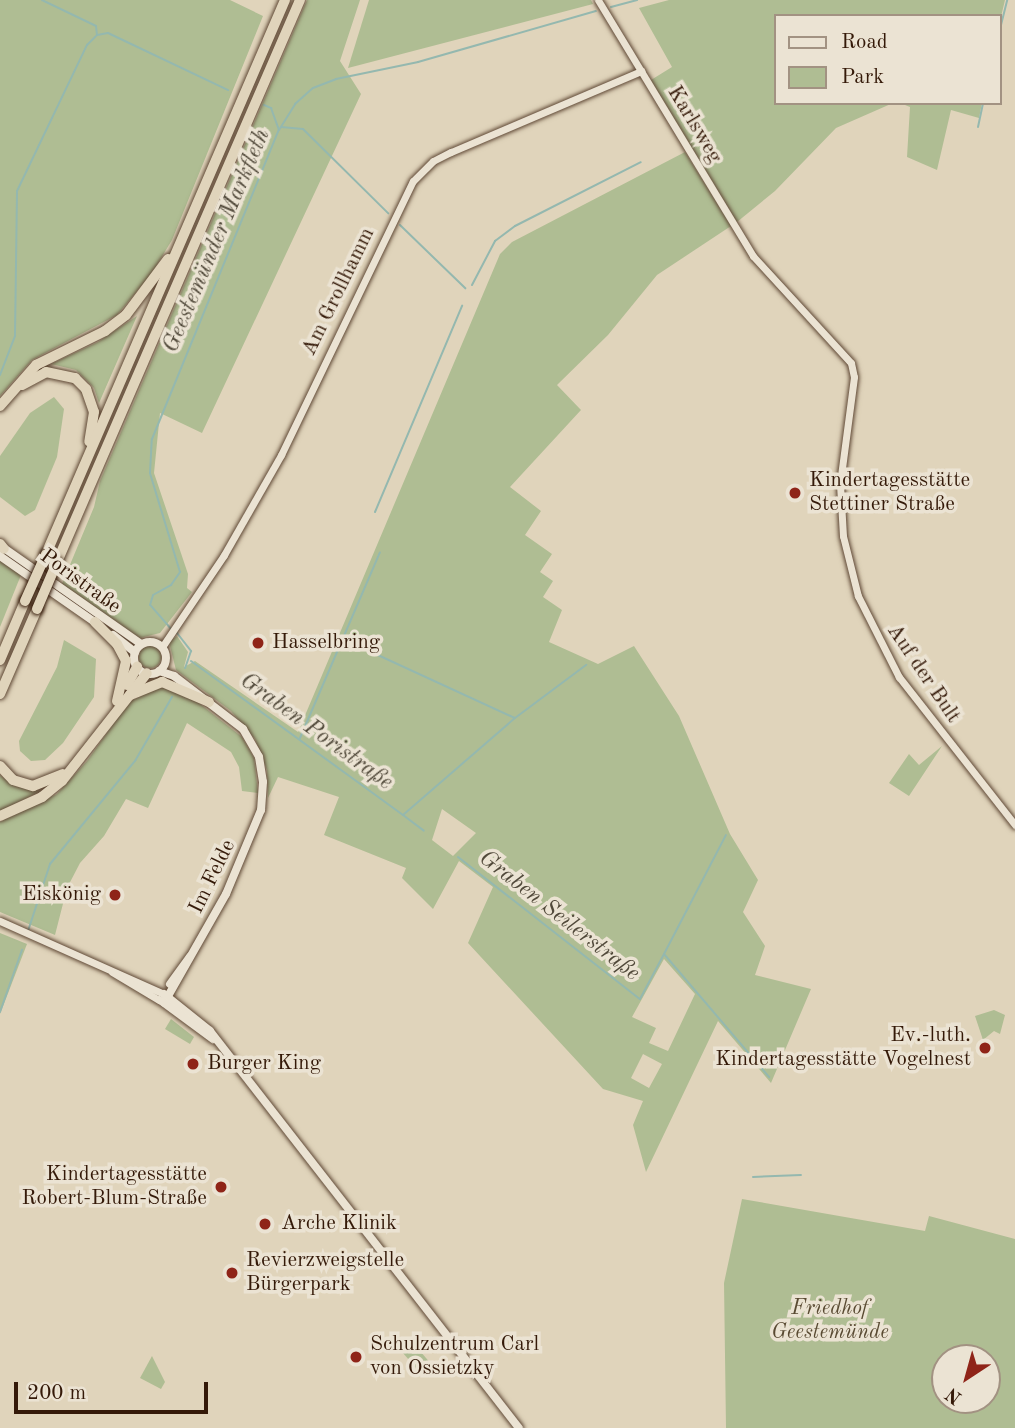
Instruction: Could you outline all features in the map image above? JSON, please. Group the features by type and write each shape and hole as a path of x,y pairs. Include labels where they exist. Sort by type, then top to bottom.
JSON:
{"highway":[{"path":"0,660 285,0"},
{"path":"0,694 300,0"},
{"path":"0,405 36,365 105,331 126,315 181,241"},
{"path":"0,413 33,376 55,371 75,378 86,389 94,412 76,483"},
{"path":"95,622 117,644 126,661 120,700"},
{"path":"0,816 42,797 62,781 120,700 137,667"},
{"path":"0,766 24,785 43,785 57,778 120,700 146,673"},
{"path":"120,700 150,683 162,682 209,702"}],"main road":[{"name":"Poristraße","path":"1,548 135,652"},
{"name":"Poristraße","path":"1,548 142,644"},
{"path":"162,667 146,673 137,667 135,652 142,644 159,645 162,667 209,702"},
{"name":"Im Felde","path":"164,998 219,910 261,810 263,769 255,747 243,729 209,702"},
{"path":"164,998 203,1036 213,1039 519,1428"}],"street":[{"name":"Karlsweg","path":"598,0 761,267"},
{"name":"Am Grollhamm","path":"159,645 224,555 275,466 406,192 422,170 452,152 641,71"},
{"name":"Auf der Bult","path":"761,267 816,322 852,367 840,460 841,514 851,575 871,627 899,677 1015,825"},
{"path":"0,921 106,967 164,998"}],"green space":[{"path":"0,0 230,0 263,16 172,240 152,273 117,315 32,360 0,396"},
{"path":"307,0 360,0 340,61 361,94 202,433 160,413 154,473 188,574 187,588 192,592 160,633 140,638 62,584 94,507 100,481"},
{"path":"369,0 591,0 593,4 348,68"},
{"path":"669,0 1005,0 1001,17 1001,14 774,14 774,105 888,105 836,128 775,191 737,222 651,80 672,67 639,8"},
{"path":"905,105 982,105 979,118 951,110 937,170 907,157 910,107"},
{"path":"685,152 731,226 657,275 608,335 557,385 581,410 510,487 541,511 525,535 552,554 540,572 553,581 543,597 562,610 549,642 598,664 634,646 679,716 730,834 758,880 743,912 765,946 755,975 811,989 771,1083 718,1021 646,1172 633,1125 643,1101 603,1089 468,943 493,887 459,861 433,909 402,878 406,868 324,835 339,797 278,777 268,798 267,770 255,739 231,711 176,670 169,642 177,636 188,652 184,667 195,661 298,732 500,254 512,242","holes":["442,809 476,833 453,856 432,840","664,959 695,994 668,1051 649,1043 656,1028 632,1017","643,1054 662,1064 649,1088 631,1078"]},
{"path":"137,316 99,403 94,388 76,370 51,364 98,342"},
{"path":"54,397 64,409 57,457 35,510 25,516 0,497 0,456 30,413"},
{"path":"0,560 21,575 0,627"},
{"path":"64,640 96,659 94,697 63,743 45,760 31,761 20,751 19,741 57,667"},
{"path":"150,646 158,649 161,657 158,665 150,668 142,665 139,657 142,649"},
{"path":"162,686 195,700 242,737 254,758 258,793 242,791 239,767 231,752 187,723 148,808 126,799 104,836 80,863 67,888 55,935 0,912 0,822 57,794 87,761 129,702"},
{"path":"942,746 909,796 889,783 909,754 919,765"},
{"path":"0,775 14,786 41,791 0,811"},
{"path":"0,933 27,944 0,1014"},
{"path":"994,1010 1005,1015 1000,1034 994,1031 983,1040 975,1016"},
{"path":"171,1019 194,1037 190,1044 165,1029"},
{"name":"Friedhof Geestemünde","path":"742,1199 925,1231 929,1216 1015,1239 1015,1428 726,1428 724,1283"},
{"path":"414,1344 432,1365 421,1374 403,1353"},
{"path":"152,1356 165,1382 161,1389 140,1378"}],"waterway":[{"path":"42,0 96,26 97,35"},
{"name":"Geestemünder Markfleth","path":"611,7 637,0"},
{"path":"1001,25 1007,0"},
{"name":"Geestemünder Markfleth","path":"172,630 150,605 153,595 171,585 180,572 150,473 152,439 279,130 295,104 313,88 336,79 418,62 596,11"},
{"path":"0,375 15,336 17,191 87,45 97,35 108,33 228,90"},
{"path":"264,105 271,108 279,130"},
{"path":"978,127 983,105"},
{"path":"281,127 303,129 388,213"},
{"path":"472,285 495,241 515,226 641,162"},
{"path":"400,225 465,288"},
{"path":"375,512 462,306"},
{"path":"300,738 380,552"},
{"name":"Geestemünder Markfleth","path":"177,633 191,651 185,668"},
{"path":"343,639 515,718"},
{"name":"Graben Poristraße","path":"191,661 403,815 515,718 586,665"},
{"name":"Geestemünder Markfleth","path":"28,931 50,864 135,761 172,697"},
{"name":"Graben Seilerstraße","path":"403,815 424,831"},
{"path":"664,954 726,835"},
{"name":"Graben Seilerstraße","path":"458,857 640,999 664,954 769,1077"},
{"name":"Geestemünder Markfleth","path":"0,1012 22,950"},
{"path":"753,1177 801,1175"}],"place":[{"name":"Kindertagesstätte Stettiner Straße","path":"795,493"},
{"name":"Hasselbring","path":"258,643"},
{"name":"Eiskönig","path":"115,895"},
{"name":"Ev.-luth. Kindertagesstätte Vogelnest","path":"985,1048"},
{"name":"Burger King","path":"193,1064"},
{"name":"Kindertagesstätte Robert-Blum-Straße","path":"221,1187"},
{"name":"Arche Klinik","path":"265,1224"},
{"name":"Revierzweigstelle Bürgerpark","path":"232,1273"},
{"name":"Schulzentrum Carl von Ossietzky","path":"356,1357"}]}
